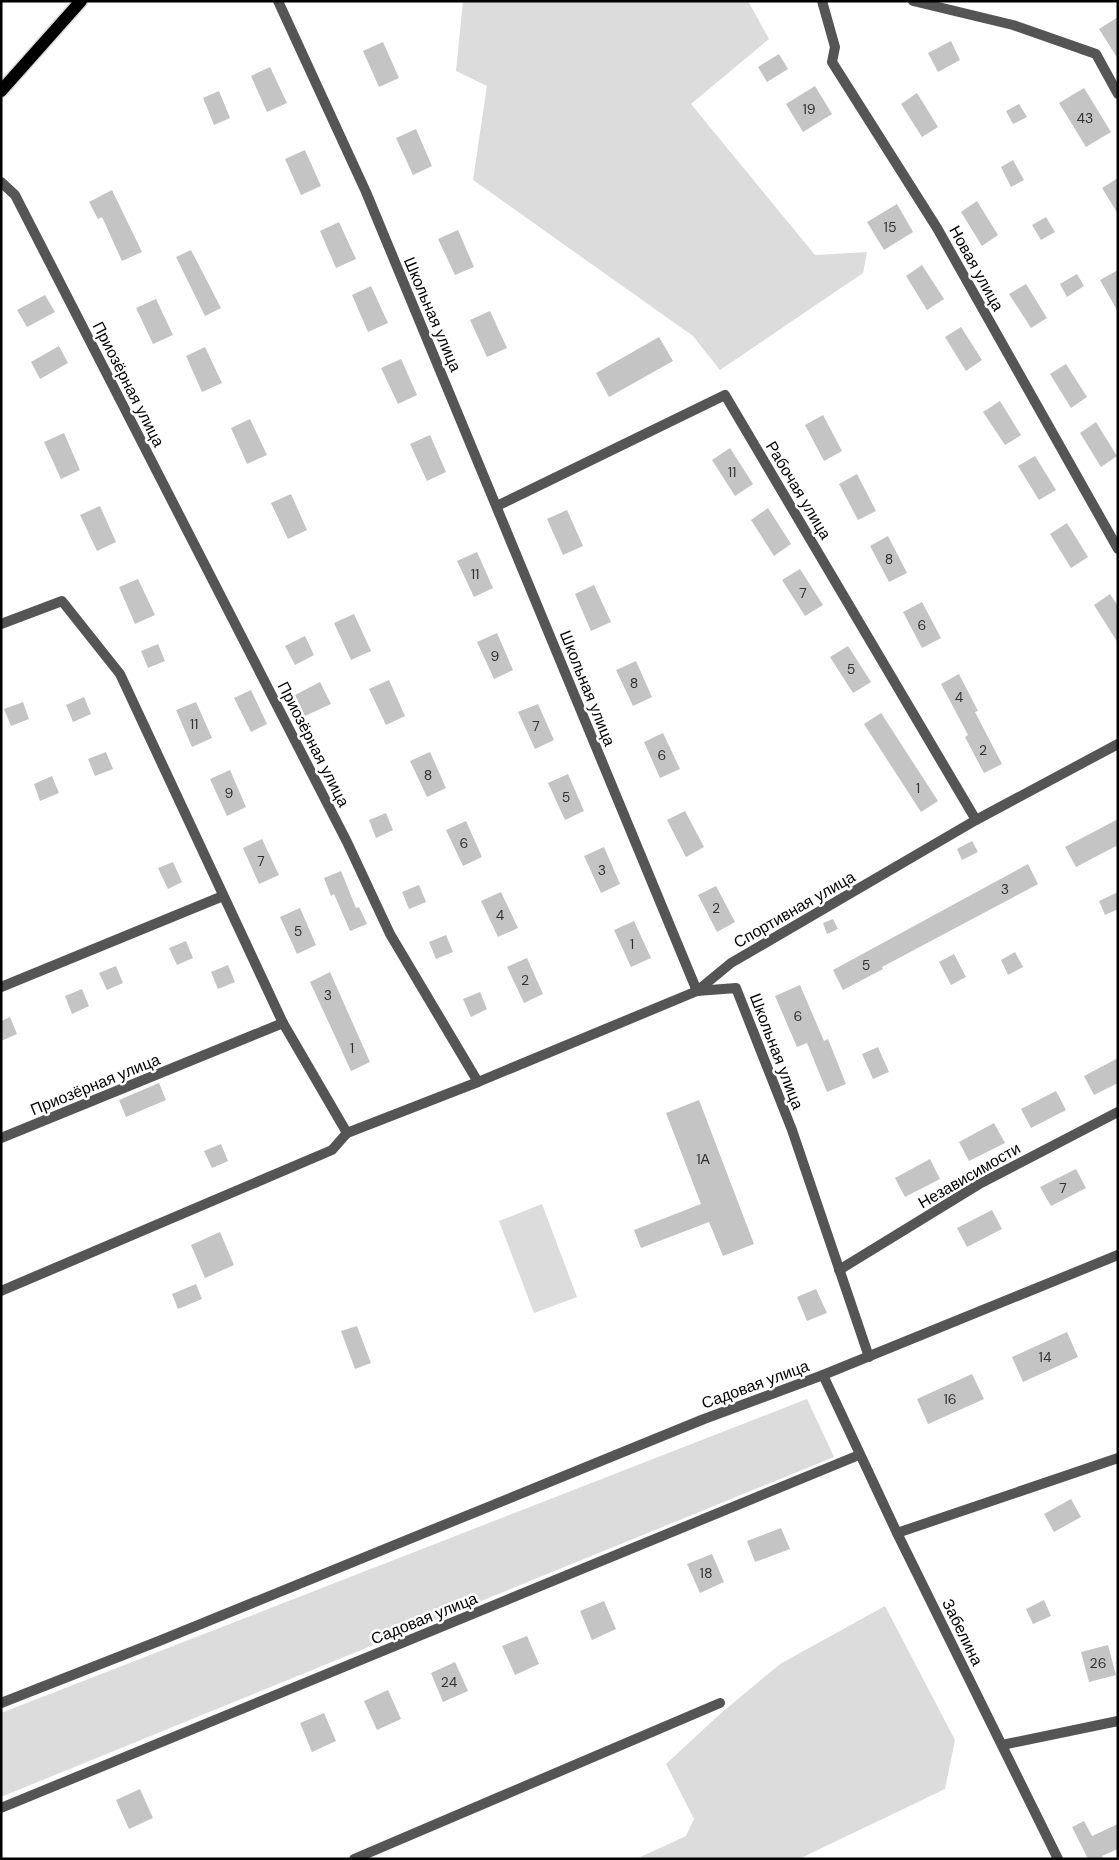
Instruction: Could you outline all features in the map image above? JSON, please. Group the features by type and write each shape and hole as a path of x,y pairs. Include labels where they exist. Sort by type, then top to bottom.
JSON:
{"main road":[{"path":"1,92 81,1"}],"street":[{"name":"Школьная улица","path":"278,1 366,192 697,991 736,988 792,1130 869,1357"},
{"name":"Новая улица","path":"822,1 835,48 832,62 937,228 1118,549"},
{"path":"913,1 1013,25 1096,54 1118,94"},
{"name":"Приозёрная улица","path":"1,182 15,195 20,204 347,842 390,934 478,1082"},
{"name":"Рабочая улица","path":"497,506 726,394 976,820"},
{"path":"1,624 62,601 120,674 283,1023 347,1133"},
{"name":"Спортивная улица","path":"478,1082 697,991 731,963 976,820 1118,744"},
{"path":"1,987 223,896"},
{"name":"Приозёрная улица","path":"1,1138 283,1023"},
{"path":"1,1291 332,1150 347,1133 478,1082"},
{"name":"Независимости","path":"839,1270 981,1183 1118,1112"},
{"name":"Садовая улица","path":"1,1702 159,1641 704,1419 869,1357 1118,1256"},
{"name":"Садовая улица","path":"823,1375 897,1533"},
{"name":"Садовая улица","path":"1,1808 859,1455"},
{"path":"897,1533 1118,1458"},
{"name":"Забелина","path":"897,1533 1058,1859"},
{"path":"354,1859 720,1703"},
{"path":"1002,1745 1118,1721"}],"shaded area":[{"path":"463,1 748,1 769,39 691,104 815,255 867,252 863,273 720,370 693,336 473,180 487,86 456,71"},
{"path":"542,1204 577,1297 534,1313 499,1221"},
{"path":"807,1399 834,1457 1,1797 1,1713"},
{"path":"885,1606 955,1740 945,1789 799,1859 636,1859 686,1836 694,1819 666,1764 720,1714 780,1664"}],"building":[{"path":"1118,17 1118,59 1099,29"},
{"path":"951,41 960,60 938,72 928,53"},
{"path":"383,42 399,78 379,87 363,51"},
{"path":"779,54 788,69 767,82 758,67"},
{"path":"270,67 287,103 267,112 251,76"},
{"path":"815,86 832,114 803,132 786,104"},
{"path":"1084,88 1111,132 1086,147 1059,103"},
{"path":"219,91 230,118 214,125 203,98"},
{"path":"917,93 938,127 922,137 901,104"},
{"path":"1019,104 1027,117 1013,124 1006,111"},
{"path":"416,129 432,166 413,175 396,138"},
{"path":"305,150 321,186 301,195 285,159"},
{"path":"1013,160 1024,180 1011,187 1001,167"},
{"path":"1118,178 1118,214 1102,188"},
{"path":"112,190 142,252 122,261 102,217 98,219 89,202"},
{"path":"977,201 998,235 982,246 961,212"},
{"path":"897,204 913,232 884,250 867,222"},
{"path":"1046,217 1055,232 1041,240 1032,225"},
{"path":"339,222 356,259 336,268 320,231"},
{"path":"458,230 474,267 455,275 438,239"},
{"path":"191,250 221,308 205,316 176,257"},
{"path":"922,265 944,299 927,310 906,276"},
{"path":"1118,270 1118,312 1100,280"},
{"path":"1077,274 1084,286 1067,297 1060,284"},
{"path":"1026,284 1047,318 1031,328 1009,294"},
{"path":"371,286 388,323 368,332 352,295"},
{"path":"45,295 55,312 27,327 17,310"},
{"path":"156,299 173,335 153,344 136,308"},
{"path":"490,311 507,348 487,357 470,320"},
{"path":"961,327 982,360 966,371 945,337"},
{"path":"659,337 673,361 609,397 596,373"},
{"path":"59,346 68,363 40,379 31,362"},
{"path":"205,347 222,383 202,392 186,356"},
{"path":"401,359 417,395 398,404 381,368"},
{"path":"1066,364 1087,397 1071,408 1050,374"},
{"path":"1000,401 1021,435 1005,445 983,412"},
{"path":"823,415 842,451 824,461 805,425"},
{"path":"250,419 267,455 247,464 231,428"},
{"path":"1096,422 1117,456 1101,467 1080,433"},
{"path":"64,433 80,470 61,479 44,442"},
{"path":"430,435 446,472 427,481 410,444"},
{"path":"730,448 753,484 735,496 712,460"},
{"path":"1035,456 1056,490 1039,500 1018,466"},
{"path":"857,474 876,511 858,520 839,484"},
{"path":"291,494 307,530 288,539 271,503"},
{"path":"100,506 116,542 97,551 80,515"},
{"path":"768,508 791,544 774,556 751,520"},
{"path":"567,510 583,546 563,555 547,519"},
{"path":"1067,523 1088,557 1071,568 1050,534"},
{"path":"888,536 907,573 889,582 870,546"},
{"path":"477,552 493,588 474,597 457,561"},
{"path":"800,569 823,605 805,616 782,580"},
{"path":"138,579 155,615 135,624 119,587"},
{"path":"594,585 611,622 591,631 575,594"},
{"path":"1110,594 1118,606 1118,643 1094,605"},
{"path":"922,602 941,638 922,648 903,612"},
{"path":"354,614 371,651 351,660 334,623"},
{"path":"497,633 513,670 494,679 477,642"},
{"path":"305,636 314,655 295,665 285,646"},
{"path":"158,644 165,661 148,668 141,651"},
{"path":"848,646 871,682 853,693 830,657"},
{"path":"636,661 652,697 633,706 616,670"},
{"path":"959,674 978,711 975,712 1002,764 984,773 965,737 968,735 941,684"},
{"path":"389,680 405,716 386,725 369,689"},
{"path":"320,682 331,704 305,716 295,695"},
{"path":"251,690 267,724 251,732 234,698"},
{"path":"84,697 91,714 73,722 66,705"},
{"path":"23,702 29,719 11,726 4,709"},
{"path":"196,702 212,738 192,747 176,710"},
{"path":"538,704 554,740 535,749 518,712"},
{"path":"881,713 938,801 921,812 864,724"},
{"path":"663,733 680,769 660,778 644,742"},
{"path":"106,752 113,769 95,776 88,759"},
{"path":"430,752 446,788 427,797 410,761"},
{"path":"230,770 246,807 227,816 210,779"},
{"path":"568,774 584,811 565,820 548,783"},
{"path":"52,776 59,793 40,801 34,784"},
{"path":"685,811 704,847 686,857 667,820"},
{"path":"386,813 393,830 376,838 369,820"},
{"path":"1118,819 1118,845 1076,867 1065,847"},
{"path":"466,821 482,857 463,866 446,830"},
{"path":"262,839 279,875 259,884 243,848"},
{"path":"972,841 978,852 962,860 957,849"},
{"path":"604,847 620,884 601,893 584,856"},
{"path":"173,862 182,882 168,889 158,868"},
{"path":"1028,864 1038,884 882,967 883,969 843,990 833,970"},
{"path":"341,871 356,908 359,907 367,924 350,931 334,894 331,896 324,878"},
{"path":"419,885 426,902 409,909 402,892"},
{"path":"716,886 735,922 717,932 698,895"},
{"path":"501,892 518,928 498,937 481,901"},
{"path":"1118,892 1118,909 1105,915 1099,901"},
{"path":"300,908 316,945 297,954 280,917"},
{"path":"833,919 838,929 827,934 823,923"},
{"path":"634,921 651,958 631,967 614,930"},
{"path":"446,935 453,952 436,959 429,942"},
{"path":"186,941 193,958 177,965 169,948"},
{"path":"1015,952 1023,967 1008,975 1001,960"},
{"path":"954,954 966,977 951,985 939,962"},
{"path":"527,958 543,994 524,1003 507,967"},
{"path":"228,965 235,982 218,989 211,972"},
{"path":"116,966 123,983 107,990 99,973"},
{"path":"330,972 370,1062 351,1071 310,982"},
{"path":"800,985 824,1041 828,1039 846,1084 827,1092 807,1043 797,1047 775,996"},
{"path":"82,989 89,1006 72,1014 65,996"},
{"path":"480,992 487,1009 471,1017 463,999"},
{"path":"10,1017 17,1034 1,1041 1,1021"},
{"path":"878,1047 889,1072 873,1079 862,1054"},
{"path":"1118,1058 1118,1083 1094,1095 1084,1076"},
{"path":"159,1083 166,1100 126,1117 119,1100"},
{"path":"1056,1091 1066,1110 1031,1128 1021,1109"},
{"path":"699,1100 754,1244 723,1256 709,1222 641,1248 634,1230 701,1204 666,1113"},
{"path":"994,1123 1005,1143 969,1161 959,1142"},
{"path":"221,1144 228,1161 212,1168 204,1151"},
{"path":"930,1159 940,1179 905,1197 895,1178"},
{"path":"1076,1169 1086,1188 1051,1206 1040,1187"},
{"path":"992,1210 1002,1229 967,1247 957,1228"},
{"path":"220,1232 234,1265 205,1278 191,1245"},
{"path":"196,1284 202,1299 178,1309 172,1294"},
{"path":"816,1289 827,1313 807,1321 797,1297"},
{"path":"357,1326 371,1363 355,1369 341,1331"},
{"path":"1067,1332 1078,1357 1023,1382 1012,1357"},
{"path":"972,1374 984,1399 928,1424 917,1399"},
{"path":"1071,1499 1081,1517 1054,1532 1044,1514"},
{"path":"781,1528 790,1549 755,1562 747,1541"},
{"path":"712,1554 724,1582 700,1593 687,1564"},
{"path":"1044,1600 1051,1616 1033,1624 1026,1609"},
{"path":"604,1601 616,1629 592,1640 580,1611"},
{"path":"527,1636 539,1664 515,1675 502,1646"},
{"path":"1108,1645 1116,1675 1089,1682 1081,1652"},
{"path":"455,1662 468,1691 443,1702 431,1673"},
{"path":"388,1690 401,1719 377,1730 364,1701"},
{"path":"324,1713 336,1741 312,1752 300,1723"},
{"path":"140,1789 153,1818 129,1829 116,1800"},
{"path":"1084,1821 1092,1836 1118,1824 1118,1849 1102,1856 1104,1859 1088,1859 1072,1827"}]}
